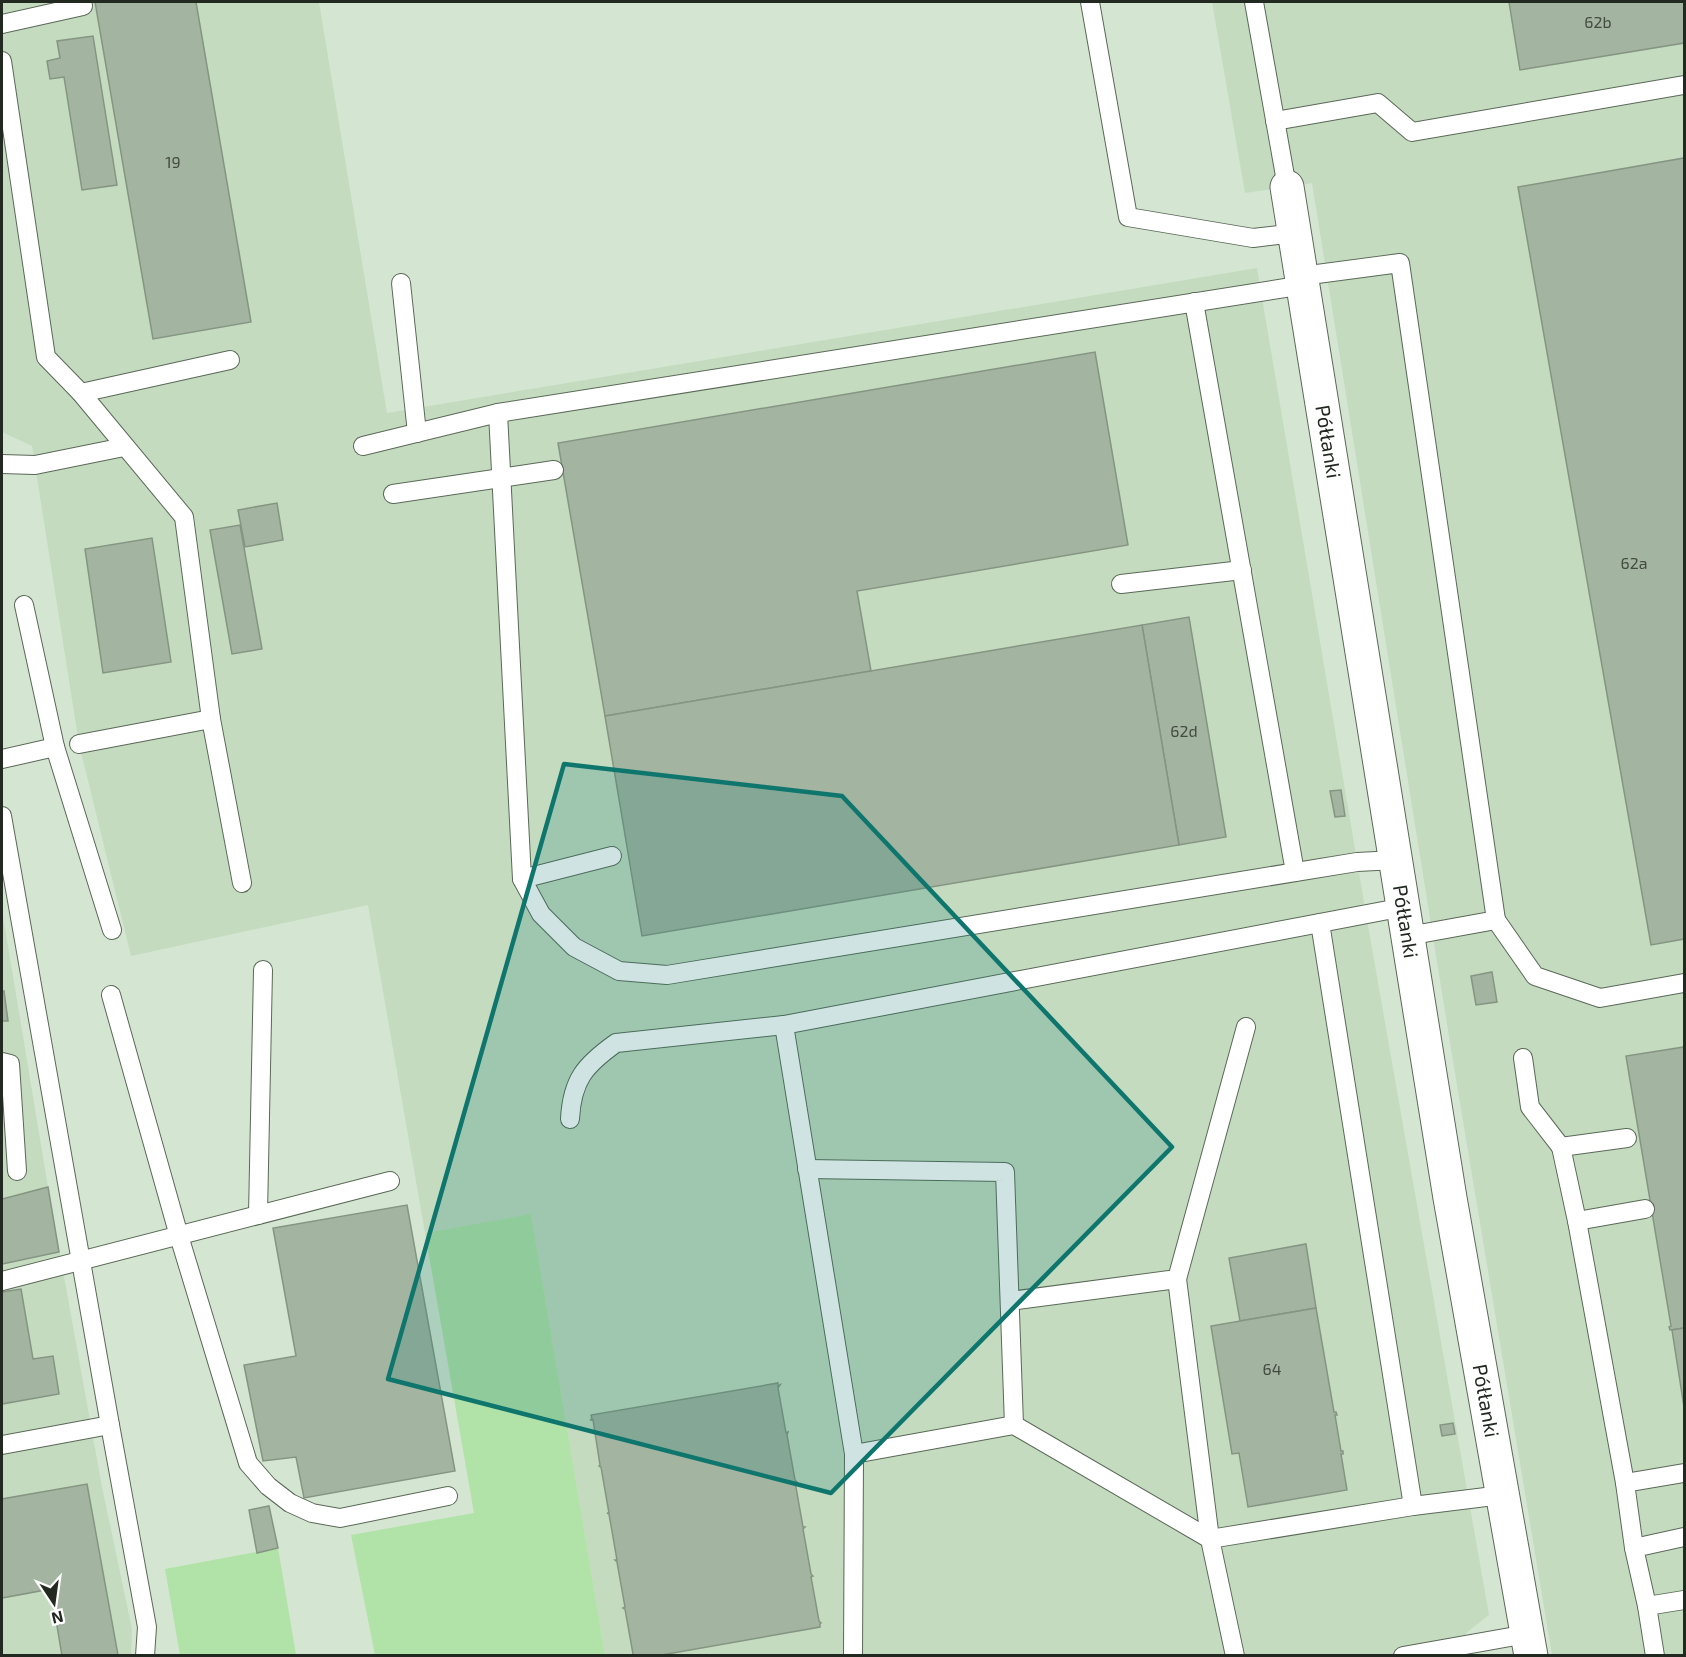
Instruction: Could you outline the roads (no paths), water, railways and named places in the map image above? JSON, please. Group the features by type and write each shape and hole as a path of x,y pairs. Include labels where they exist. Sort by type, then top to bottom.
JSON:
{"street":[{"name":"Półłanki","path":"1287,187 1450,1198 1529,1645"}],"lane":[{"path":"1090,2 1128,217 1252,238 1295,233"},
{"path":"1254,2 1287,187"},
{"path":"2,24 83,6"},
{"path":"2,61 46,357 81,393 123,447 184,517 211,719 242,883"},
{"path":"1275,121 1378,103 1412,132 1684,85"},
{"path":"363,446 498,413 1194,302 1400,263 1496,920 1535,976 1546,980 1600,998 1684,983"},
{"path":"401,283 417,433"},
{"path":"1194,302 1295,872"},
{"path":"81,393 230,360"},
{"path":"498,413 522,879 541,914 574,947 619,971 667,975 1357,862 1396,860"},
{"path":"2,464 35,465 123,447"},
{"path":"393,494 554,470"},
{"path":"1121,585 1242,570"},
{"path":"24,605 55,747 112,930"},
{"path":"79,744 211,719"},
{"path":"2,759 55,747"},
{"path":"2,816 147,1626 145,1656"},
{"path":"522,879 612,856"},
{"path":"570,1119 571,1098 581,1075 595,1058 616,1043 784,1025 1320,923 1496,920"},
{"path":"1320,923 1413,1506"},
{"path":"258,1215 263,969"},
{"path":"111,995 179,1236 248,1463 268,1486 290,1503 312,1513 340,1518 448,1496"},
{"path":"784,1025 854,1454 854,1656"},
{"path":"1235,1656 1210,1539 1177,1279 1246,1027"},
{"path":"1523,1058 1530,1107 1561,1147 1577,1221 1655,1656"},
{"path":"2,1062 10,1064 17,1172"},
{"path":"1561,1147 1627,1138"},
{"path":"807,1169 1005,1172 1014,1425"},
{"path":"2,1281 390,1181"},
{"path":"1577,1221 1645,1209"},
{"path":"1010,1301 1177,1279"},
{"path":"2,1445 110,1425"},
{"path":"854,1454 1014,1425 1210,1539 1413,1506 1502,1495"},
{"path":"1625,1483 1684,1473"},
{"path":"1634,1548 1684,1537"},
{"path":"1647,1606 1684,1600"},
{"path":"1409,1655 1529,1645"}]}
